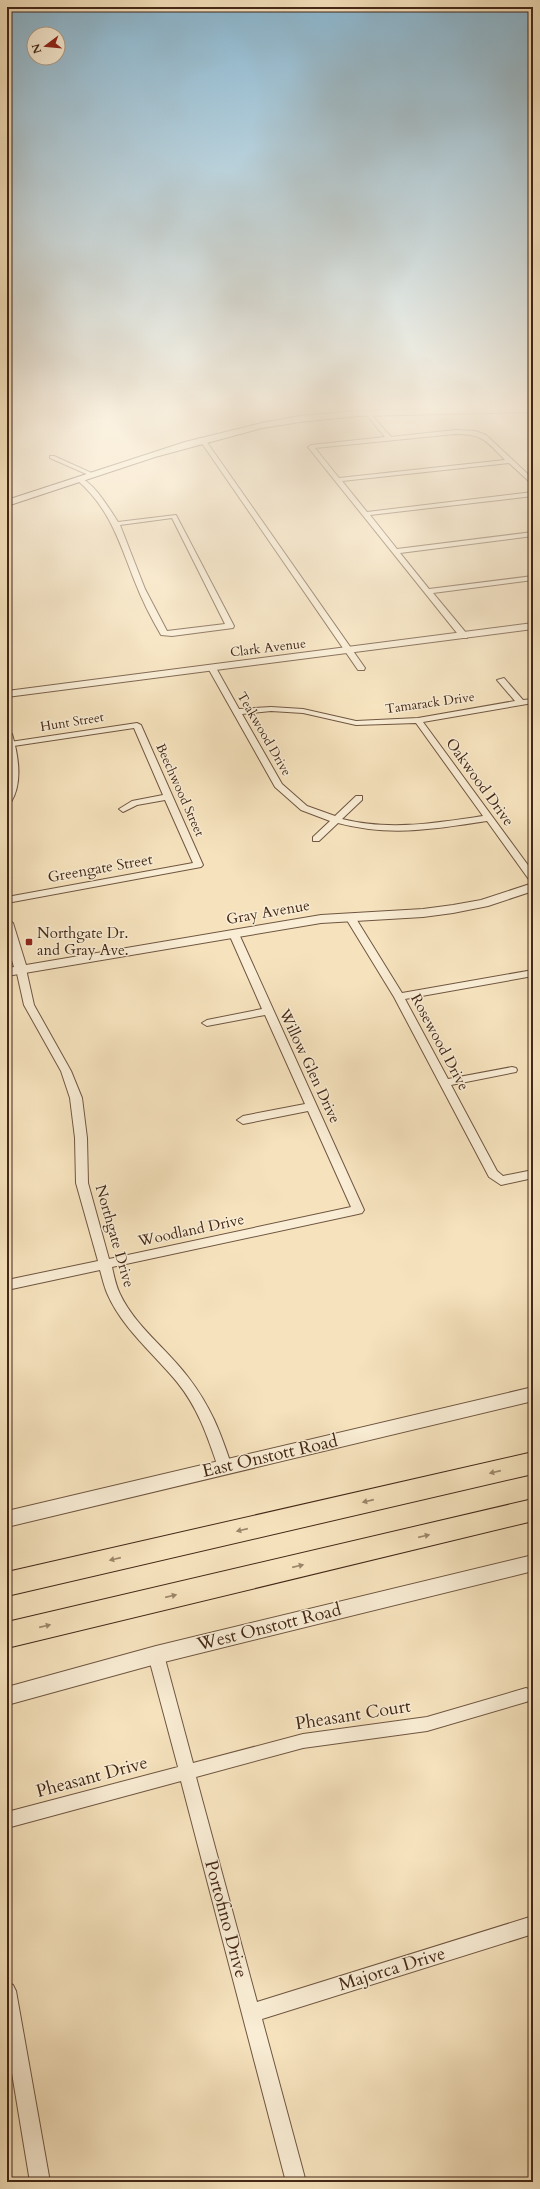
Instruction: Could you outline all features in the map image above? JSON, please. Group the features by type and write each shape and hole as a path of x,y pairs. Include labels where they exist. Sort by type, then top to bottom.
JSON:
{"highway":[{"path":"7,1584 533,1463"},
{"path":"7,1635 533,1510"}],"street":[{"path":"106,509 116,524 131,558 136,575 164,632 172,634 230,626 174,516 116,524"},
{"path":"251,509 361,668"},
{"path":"362,509 464,636"},
{"path":"366,514 406,509"},
{"path":"396,551 533,534"},
{"path":"428,591 533,578"},
{"name":"Clark Avenue","path":"7,694 533,626"},
{"name":"Teakwood Drive","path":"212,668 278,785 304,808 336,820 392,830 420,828 489,818"},
{"path":"501,680 520,703"},
{"name":"Tamarack Drive","path":"236,712 271,709 303,711 356,722 418,720 533,701"},
{"name":"Oakwood Drive","path":"418,720 533,879"},
{"name":"Hunt Street","path":"10,745 137,725"},
{"name":"Beechwood Street","path":"137,725 198,864"},
{"path":"7,734 10,745 13,771 7,800"},
{"path":"123,809 135,803 169,798"},
{"path":"316,839 359,798"},
{"name":"Greengate Street","path":"7,900 198,864"},
{"name":"Gray Avenue","path":"7,972 315,920 447,910 484,903 533,887"},
{"name":"Rosewood Drive","path":"350,917 399,997 493,1174 501,1181 533,1174"},
{"name":"Northgate Drive","path":"7,923 21,969 29,1005 66,1071 76,1098 81,1138 82,1183 113,1293 128,1319 182,1379 197,1400 210,1423 225,1467"},
{"name":"Willow Glen Drive","path":"234,934 358,1210"},
{"path":"399,997 533,973"},
{"path":"207,1023 268,1011"},
{"path":"445,1083 512,1070"},
{"path":"243,1120 312,1106"},
{"name":"Woodland Drive","path":"7,1285 358,1210"},
{"name":"East Onstott Road","path":"7,1520 533,1394"},
{"name":"West Onstott Road","path":"7,1696 156,1655 533,1563"},
{"name":"Portofino Drive","path":"156,1655 296,2182"},
{"name":"Pheasant Court","path":"187,1773 303,1741 427,1724 526,1695"},
{"name":"Pheasant Drive","path":"7,1820 187,1773"},
{"name":"Majorca Drive","path":"251,2013 533,1925"},
{"path":"7,1991 40,2182"}],"place":[{"name":"Northgate Dr. and Gray Ave.","path":"29,942"}]}
